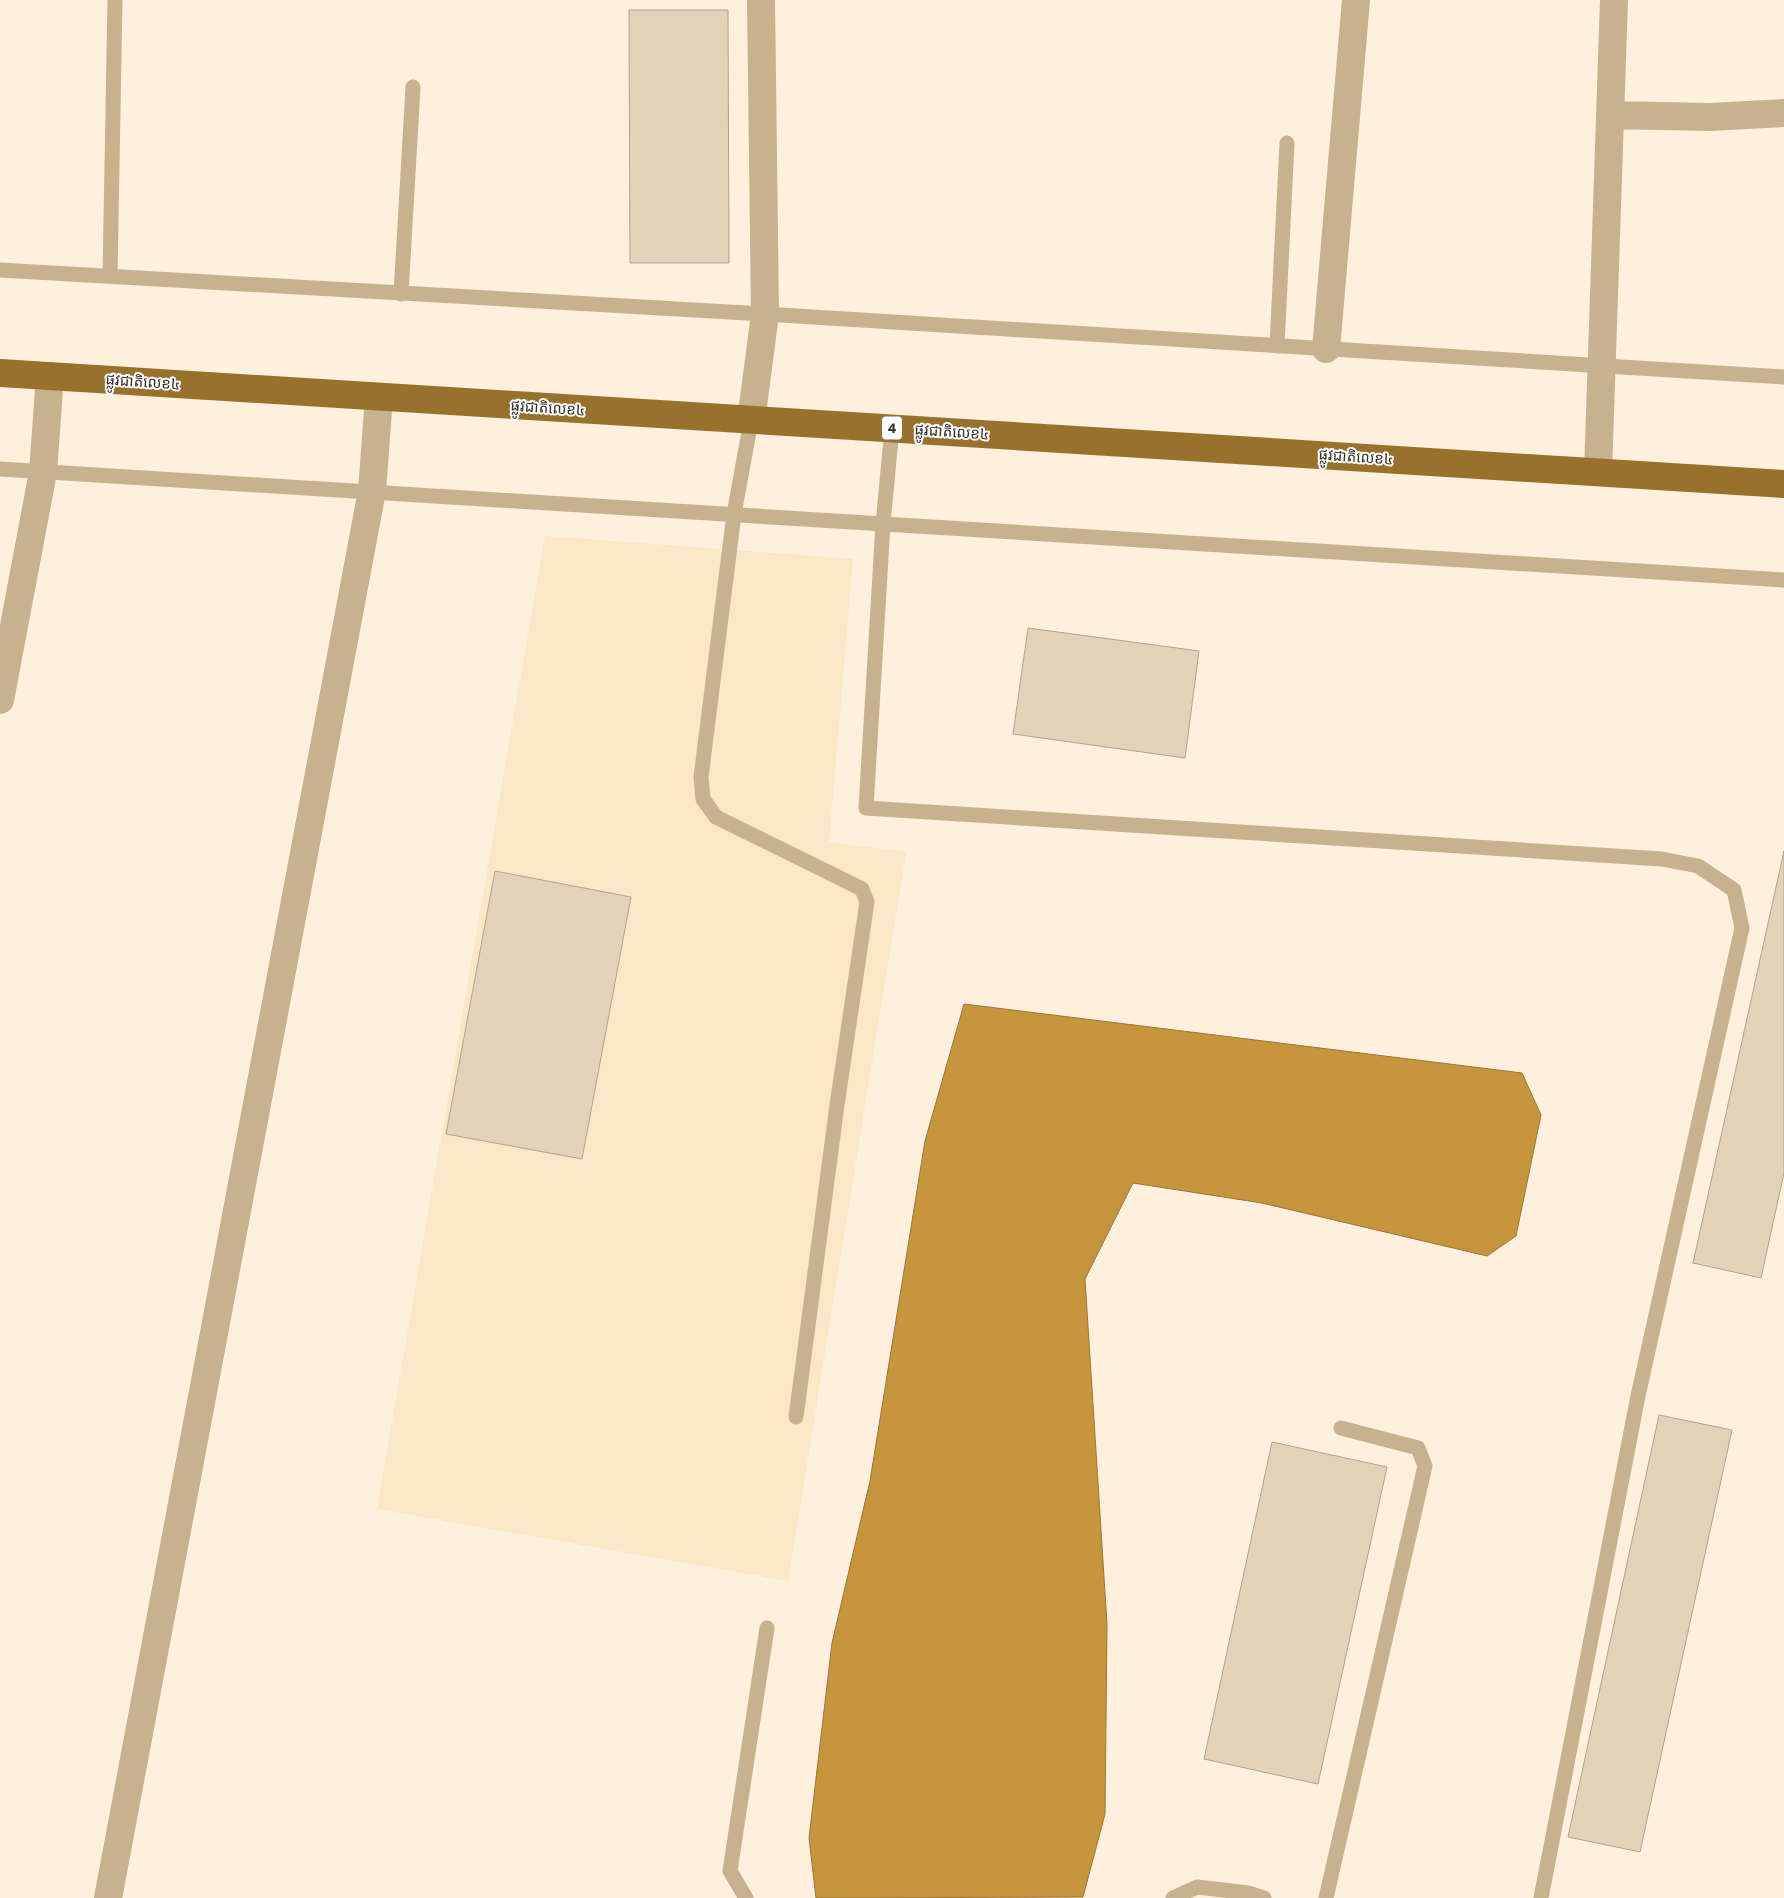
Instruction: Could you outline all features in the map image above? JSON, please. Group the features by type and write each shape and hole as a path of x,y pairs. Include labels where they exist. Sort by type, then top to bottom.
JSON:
{"highway":[{"name":"ផ្លូវជាតិលេខ៤","path":"0,373 1784,484"}],"street":[{"path":"751,421 765,314 762,0"},
{"path":"1326,349 1356,0"},
{"path":"1598,472 1614,0"},
{"path":"1610,115 1710,117 1784,113"},
{"path":"0,700 43,472 50,376"},
{"path":"108,1898 372,491 379,397"}],"lane":[{"path":"110,276 115,0"},
{"path":"401,294 413,87"},
{"path":"1277,346 1287,143"},
{"path":"0,270 765,314 1784,377"},
{"path":"751,421 734,514 700,777 702,799 716,818 862,889 867,902 837,1106 796,1416"},
{"path":"892,428 883,524 866,808 1662,859 1698,866 1734,890 1742,928 1638,1396 1541,1898"},
{"path":"0,469 1784,580"},
{"path":"1326,1898 1425,1466 1418,1448 1341,1428"},
{"path":"746,1898 730,1871 767,1628"},
{"path":"1173,1898 1197,1887 1248,1893 1264,1898"}],"shaded area":[{"path":"545,536 853,559 829,842 906,852 788,1581 377,1509"},
{"path":"964,1004 1522,1073 1541,1115 1516,1236 1487,1256 1262,1203 1133,1183 1085,1279 1107,1624 1105,1814 1083,1897 816,1898 809,1838 832,1643 870,1481 925,1141"}],"building":[{"path":"629,10 728,10 729,263 630,263"},
{"path":"1028,628 1199,651 1185,758 1013,734"},
{"path":"1784,851 1784,1173 1761,1278 1693,1263"},
{"path":"495,871 631,897 582,1159 446,1134"},
{"path":"1659,1415 1732,1430 1640,1852 1568,1837"},
{"path":"1272,1442 1387,1467 1318,1784 1204,1759"}]}
